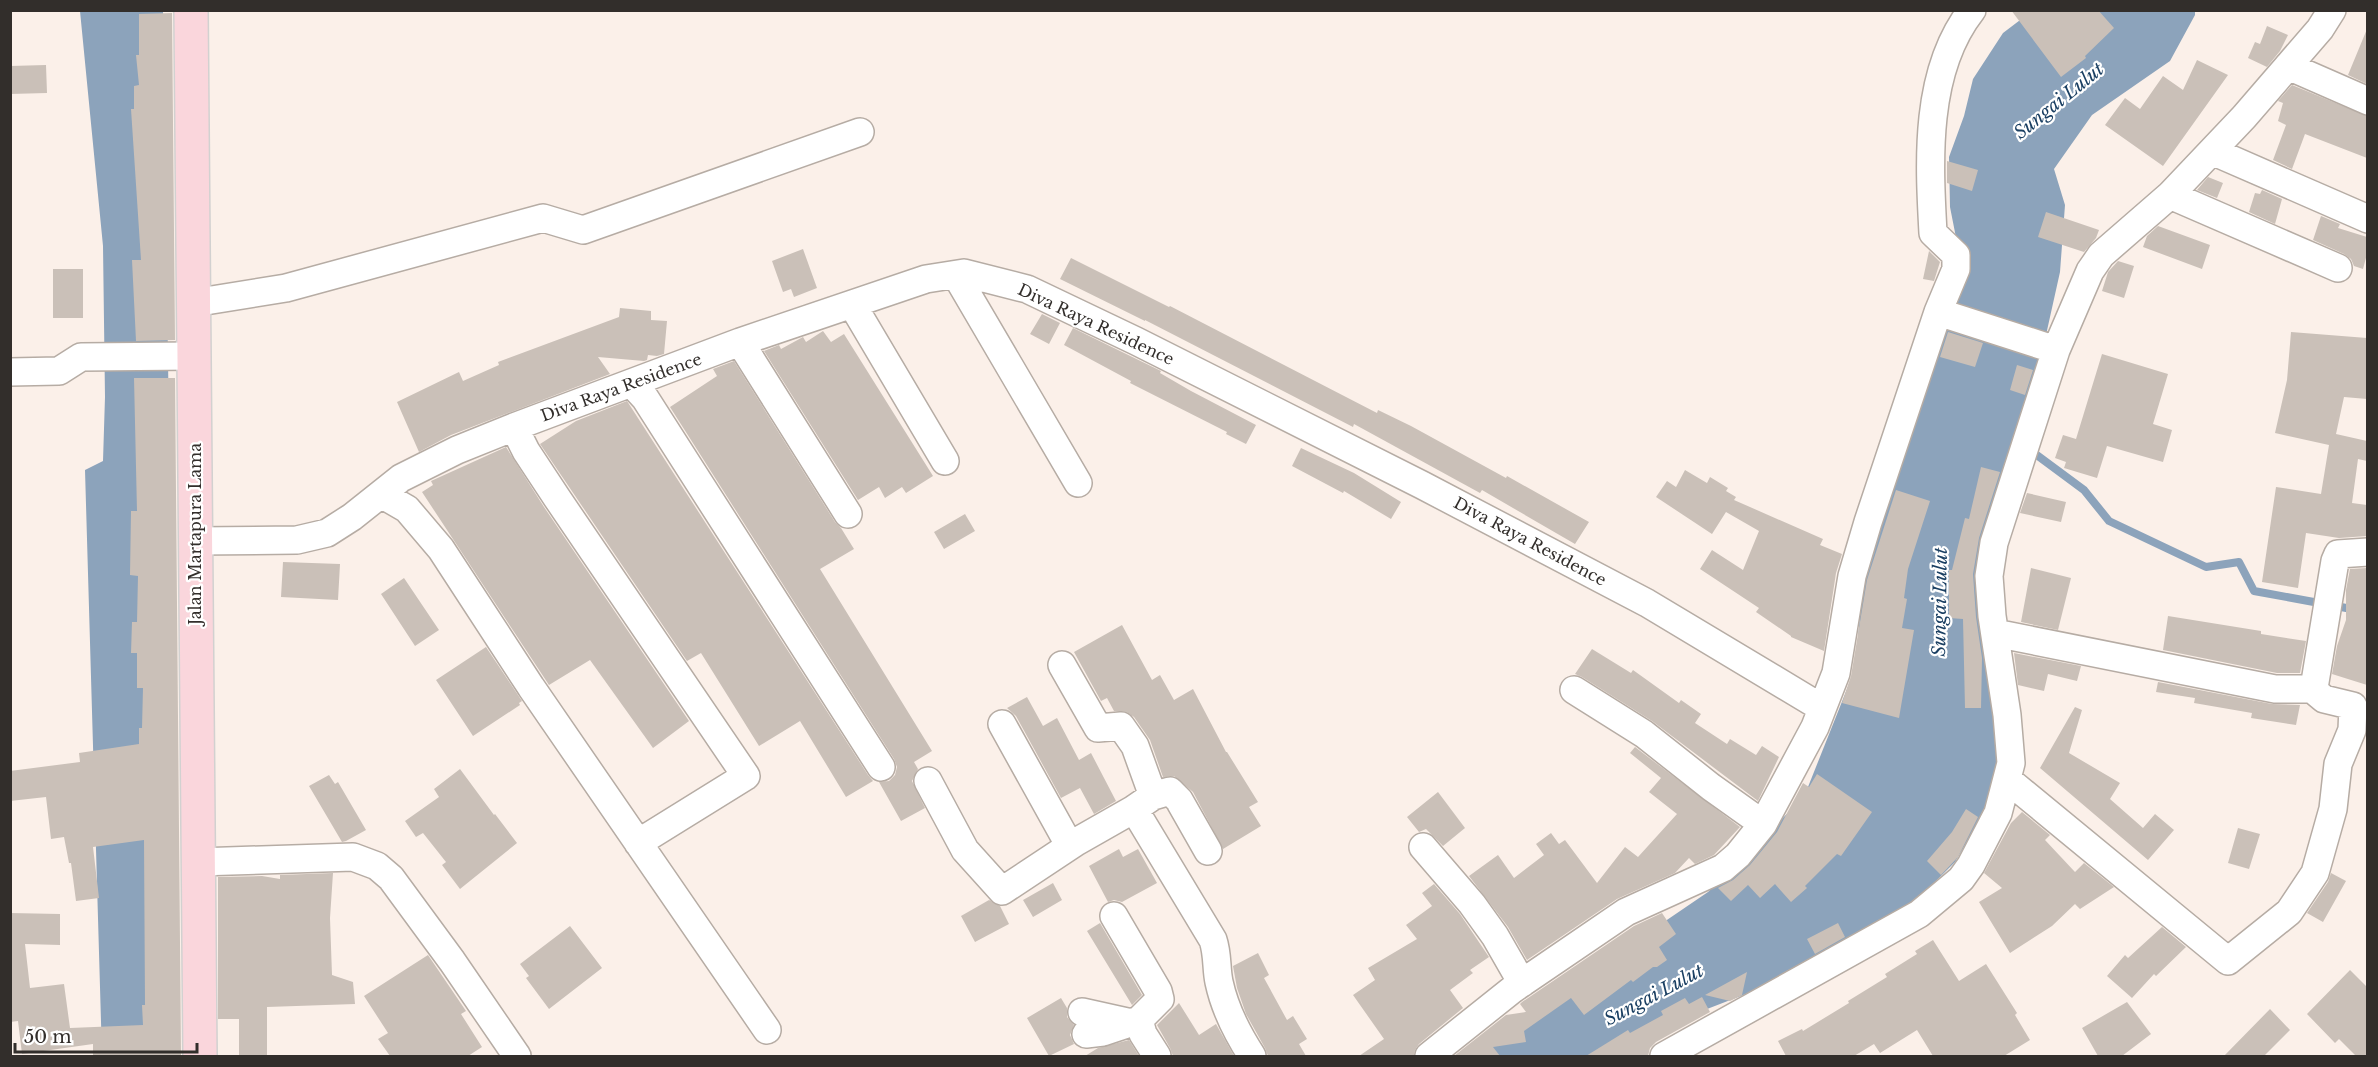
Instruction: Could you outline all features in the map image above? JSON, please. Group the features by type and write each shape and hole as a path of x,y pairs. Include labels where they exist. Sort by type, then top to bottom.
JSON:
{"main road":[{"name":"Jalan Martapura Lama","path":"191,10 193,303 183,356 195,541 200,1056"}],"street":[{"path":"1429,1056 1522,983 1626,912 1723,868 1738,855 1763,824 1815,727 1836,673 1852,576 1868,522 1956,269 1956,255 1933,233 1930,171 1937,94 1947,57 1972,10"},
{"path":"1664,1056 1919,915 1961,879 1971,865 1998,813 2011,763 1989,576 1992,554 2018,463 2032,428 2053,349 2090,271 2102,255 2170,195 2212,152 2320,29 2332,10"},
{"path":"2288,66 2367,101"},
{"path":"193,303 285,288 543,218 583,230 860,132"},
{"path":"2212,152 2367,219"},
{"path":"2170,195 2338,268"},
{"name":"Diva Raya Residence","path":"195,541 297,540 327,533 352,517 401,478 457,450 740,342 926,279 964,273 1027,289 1136,340 1422,485 1647,603 1822,708"},
{"path":"956,275 1078,483"},
{"path":"852,304 945,461"},
{"path":"1940,313 2053,349"},
{"path":"740,342 848,514"},
{"path":"10,356 183,356"},
{"path":"10,372 59,371 83,357"},
{"path":"632,384 645,398 881,767"},
{"path":"514,427 526,451 556,498 746,776 638,843"},
{"path":"381,494 407,509 441,549 531,687 767,1030"},
{"path":"2312,689 2332,573 2338,554 2367,552"},
{"path":"1995,633 2276,689 2312,689 2324,699 2353,706 2352,730 2337,764 2333,809 2315,873 2289,912 2228,961 2008,780"},
{"path":"1062,665 1098,728 1121,726 1135,746 1144,803 1213,940 1218,955 1218,979 1224,1004 1252,1056"},
{"path":"1574,690 1644,734 1711,787 1763,824"},
{"path":"1002,724 1067,841 1076,842"},
{"path":"928,781 965,850 1002,891 1076,842 1144,803 1170,791 1179,800 1208,851"},
{"path":"1423,847 1496,936 1522,983"},
{"path":"198,862 353,857 376,866 391,878 452,961 517,1056"},
{"path":"1084,1023 1134,1021 1160,999 1158,991 1114,916"},
{"path":"1134,1021 1157,1056"}],"water":[{"path":"80,11 163,11 178,1056 102,1056 85,470 103,461 105,397 103,246"},
{"name":"Sungai Lulut","path":"2032,11 2195,11 2195,15 2170,61 2092,115 2054,169 2065,205 2060,272 2030,407 1985,525 1981,613 1999,740 1992,799 1955,862 1908,909 1751,992 1671,1023 1627,1047 1617,1056 1456,1056 1567,988 1708,892 1804,797 1855,669 1867,543 1961,263 1950,207 1949,157 1964,116 1973,79 2003,33"}],"building":[{"path":"2011,10 2098,10 2114,28 2085,56 2086,58 2061,77"},
{"path":"172,13 175,340 136,341 132,260 141,260 131,109 134,109 134,86 139,85 136,55 139,55 139,14"},
{"path":"2267,26 2288,35 2280,51 2267,67 2248,58 2255,42 2260,44"},
{"path":"2367,29 2367,84 2348,75"},
{"path":"2197,60 2228,75 2163,166 2105,125 2125,98 2140,109 2163,76 2183,90"},
{"path":"46,65 47,93 10,94 10,66"},
{"path":"2292,85 2367,116 2367,158 2305,134 2292,169 2273,160 2286,125 2278,121 2283,103 2278,101"},
{"path":"1947,161 1978,170 1972,191 1947,183"},
{"path":"2208,177 2223,183 2217,198 2197,190"},
{"path":"2262,190 2282,199 2275,224 2249,212 2255,193 2260,194"},
{"path":"2046,212 2099,230 2096,238 2084,252 2038,237"},
{"path":"2321,216 2340,224 2338,228 2367,237 2367,254 2363,269 2354,266 2351,259 2344,254 2313,240"},
{"path":"2158,226 2210,245 2202,269 2143,247 2147,236"},
{"path":"803,249 817,288 794,297 791,289 783,292 772,261"},
{"path":"1929,251 1940,262 1934,281 1923,279"},
{"path":"1071,258 1170,306 1377,413 1378,410 1411,426 1589,522 1575,544 1482,490 1480,493 1354,424 1353,427 1060,279"},
{"path":"2118,261 2134,266 2124,298 2102,291 2108,272"},
{"path":"53,269 83,269 83,318 53,318"},
{"path":"620,308 651,311 651,320 667,321 664,354 648,355 647,360 644,361 598,357 610,374 451,435 419,452 397,402 459,372 463,381 499,365 498,362 619,317"},
{"path":"1042,314 1060,323 1049,344 1030,334"},
{"path":"1073,328 1161,371 1160,373 1191,391 1256,425 1246,444 1130,383 1131,381 1064,345"},
{"path":"823,331 831,342 844,334 933,476 906,493 902,487 885,498 879,487 858,500 764,351 779,345 781,349 803,337 806,342"},
{"path":"1948,332 1983,343 1975,367 1940,357"},
{"path":"2291,332 2367,338 2367,399 2344,397 2336,434 2367,441 2367,461 2358,459 2352,503 2367,505 2367,536 2339,538 2306,533 2298,588 2262,582 2276,487 2321,494 2329,445 2275,433 2287,380"},
{"path":"2102,354 2168,374 2153,424 2172,430 2163,462 2107,446 2097,478 2064,468 2066,462 2055,458 2063,435 2076,439"},
{"path":"734,361 854,549 820,569 932,751 914,762 918,769 912,781 925,808 901,821 879,782 889,781 895,775 897,767 894,759 670,407 717,376 713,369"},
{"path":"2017,365 2033,370 2025,395 2010,390"},
{"path":"134,378 175,378 181,1056 93,1056 93,1044 22,1054 18,1021 10,1022 10,913 60,914 60,945 25,944 30,988 64,984 70,1028 143,1025 142,1005 145,1005 144,840 93,847 99,898 76,901 71,863 69,863 64,837 51,839 46,797 10,801 10,771 80,762 79,753 139,744 139,728 142,728 143,688 137,688 137,653 131,653 132,622 137,622 138,576 130,575 131,511 137,511"},
{"path":"627,401 873,781 846,797 800,721 759,746 701,653 687,661 540,444 576,421"},
{"path":"506,447 689,721 653,748 590,660 549,685 422,492 433,485 431,481"},
{"path":"1301,448 1354,473 1401,502 1391,519 1344,491 1343,493 1292,466"},
{"path":"1981,467 2000,472 1979,538 1973,574 1982,658 1981,708 1965,708 1963,619 1949,618 1949,570 1952,570 1965,518 1969,519"},
{"path":"1685,470 1707,483 1710,477 1728,488 1726,491 1736,497 1734,500 1823,539 1820,545 1842,554 1836,573 1824,651 1791,637 1756,612 1759,608 1700,569 1712,550 1743,570 1759,531 1726,512 1712,534 1656,497 1667,481 1676,487"},
{"path":"1896,490 1930,501 1908,569 1904,598 1907,599 1902,628 1914,630 1899,718 1842,703 1851,676 1867,580"},
{"path":"2027,493 2066,502 2061,522 2020,513"},
{"path":"965,514 975,531 944,549 934,532"},
{"path":"283,562 340,564 338,600 281,597"},
{"path":"2031,568 2071,578 2058,630 2021,622"},
{"path":"2367,568 2367,685 2332,674 2337,646 2346,620 2346,590 2350,569"},
{"path":"404,578 439,630 415,646 381,594"},
{"path":"2168,616 2261,631 2261,634 2306,641 2300,673 2277,673 2163,650"},
{"path":"1122,625 1152,680 1160,675 1174,700 1193,689 1226,752 1258,802 1249,807 1261,826 1223,849 1193,792 1174,776 1163,777 1150,740 1134,717 1127,712 1114,711 1107,698 1101,701 1074,652"},
{"path":"486,647 522,701 520,705 473,736 436,680"},
{"path":"1592,649 1631,673 1633,670 1679,703 1681,700 1701,714 1695,723 1727,744 1730,739 1756,755 1762,746 1779,757 1758,801 1652,721 1575,674"},
{"path":"2014,653 2081,666 2077,681 2048,674 2044,691 2018,685"},
{"path":"2158,682 2272,704 2300,705 2296,725 2251,718 2252,713 2194,703 2195,698 2156,692"},
{"path":"1027,697 1043,726 1057,718 1079,760 1091,753 1116,801 1094,814 1080,788 1061,798 1016,716 1007,708"},
{"path":"2075,707 2082,710 2069,753 2120,783 2110,799 2143,828 2155,814 2174,830 2148,860 2040,768"},
{"path":"1635,747 1740,827 1714,855 1695,864 1689,858 1675,873 1617,899 1527,960 1508,927 1469,876 1498,855 1514,878 1544,855 1536,844 1551,833 1559,844 1565,840 1597,883 1625,847 1638,857 1677,814 1649,792 1661,778 1630,753"},
{"path":"460,769 517,843 460,889 442,865 446,862 423,833 416,837 405,821 439,797 434,789"},
{"path":"1817,774 1872,812 1841,856 1837,854 1805,886 1807,888 1791,902 1775,884 1760,898 1748,885 1731,901 1718,888 1733,880 1750,865 1777,832 1803,783 1809,787"},
{"path":"329,775 335,784 338,782 366,830 342,842 309,786"},
{"path":"1438,792 1465,828 1443,846 1426,829 1419,832 1407,817"},
{"path":"1966,809 1978,817 1958,857 1941,875 1927,861 1952,832"},
{"path":"2022,812 2050,835 2045,840 2075,872 2084,863 2114,887 2080,909 2075,904 2052,926 2010,953 1979,902 2002,888 1984,873 2011,823"},
{"path":"2238,828 2260,834 2249,869 2228,863"},
{"path":"1119,849 1123,857 1138,849 1157,883 1122,902 1114,900 1108,902 1089,866"},
{"path":"333,873 330,918 332,975 353,982 355,1004 267,1007 267,1056 239,1056 239,1019 218,1019 218,877 262,876 280,879 280,875"},
{"path":"2331,873 2346,881 2323,922 2307,913 2328,882"},
{"path":"1053,883 1062,900 1033,917 1023,900"},
{"path":"1434,884 1460,914 1489,957 1470,970 1473,973 1450,990 1463,1008 1419,1044 1414,1056 1359,1056 1384,1039 1353,995 1375,980 1368,968 1417,939 1406,925 1432,906 1422,893"},
{"path":"989,900 1000,906 1009,924 975,942 961,916"},
{"path":"1662,913 1676,934 1659,947 1667,960 1657,967 1653,967 1633,982 1631,980 1584,1015 1571,998 1524,1031 1526,1042 1493,1047 1500,1056 1454,1056 1506,1015 1526,1012 1520,1004 1522,1002 1634,926"},
{"path":"1100,923 1142,995 1132,1005 1087,931"},
{"path":"1838,923 1845,937 1815,954 1807,939"},
{"path":"570,926 602,968 549,1009 526,978 529,976 520,964"},
{"path":"2162,927 2186,947 2156,976 2154,974 2132,998 2107,976 2125,955 2128,958"},
{"path":"1933,940 1959,981 1986,964 2017,1013 2015,1015 2030,1040 2004,1056 1933,1056 1917,1030 1880,1053 1874,1044 1854,1056 1786,1056 1778,1041 1802,1029 1803,1031 1849,1003 1848,1001 1887,977 1885,974 1917,954 1915,951"},
{"path":"1258,953 1269,975 1264,978 1287,1020 1293,1016 1307,1039 1299,1044 1306,1056 1268,1056 1246,1014 1237,988 1233,966"},
{"path":"428,955 466,1011 461,1014 482,1047 468,1056 390,1056 378,1039 388,1033 364,996"},
{"path":"2350,970 2367,987 2367,1056 2356,1056 2339,1039 2335,1043 2307,1014"},
{"path":"1747,972 1742,995 1730,1001 1705,995"},
{"path":"1702,997 1710,1012 1656,1042 1650,1048 1648,1056 1586,1056 1628,1030 1630,1033 1663,1015 1661,1011 1685,998 1689,1004"},
{"path":"1061,998 1067,1008 1067,1017 1074,1025 1070,1035 1074,1044 1049,1056 1027,1018"},
{"path":"2127,1002 2151,1034 2122,1056 2098,1056 2082,1028"},
{"path":"1179,1003 1199,1035 1216,1024 1234,1056 1173,1056 1157,1025"},
{"path":"2270,1009 2290,1030 2264,1056 2224,1056"},
{"path":"1129,1040 1139,1056 1085,1056 1098,1048"}],"waterway":[{"path":"2028,451 2084,490 2109,521 2206,567 2239,562 2254,591 2368,612"}]}
